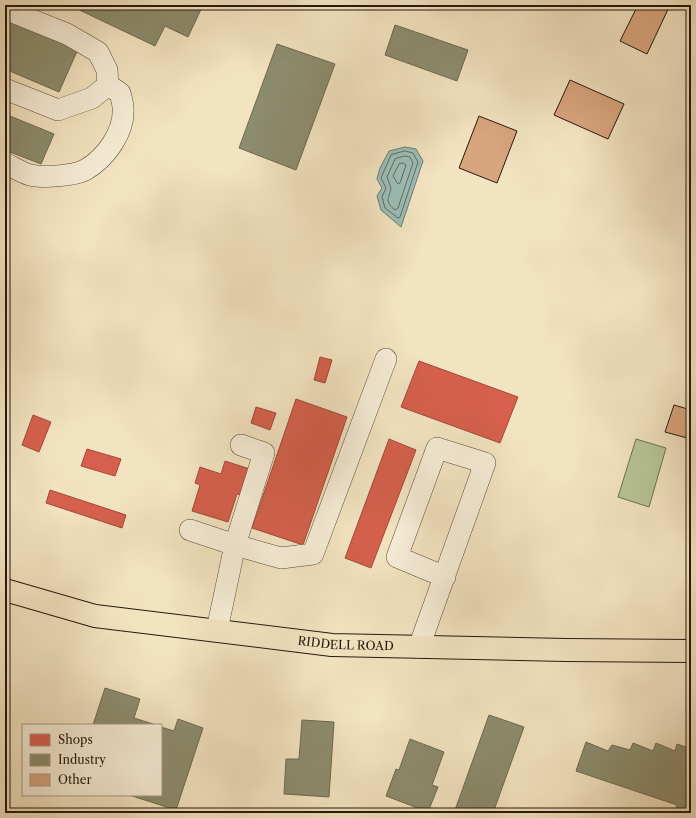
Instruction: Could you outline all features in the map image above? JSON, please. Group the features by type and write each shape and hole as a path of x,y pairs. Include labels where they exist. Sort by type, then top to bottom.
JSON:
{"main road":[{"name":"RIDDELL ROAD","path":"5,590 95,616 332,645 691,651"}],"lane":[{"path":"5,9 67,34 98,52 107,70 108,85"},
{"path":"5,89 58,110 92,98 108,85"},
{"path":"5,163 30,175 55,177 84,171 100,161 110,148 120,130 124,108 120,93 108,85"},
{"path":"190,530 281,558 312,554 386,358"},
{"path":"217,630 235,545 264,453 241,445"},
{"path":"419,647 445,577 485,463 437,448 397,557 445,577"}],"green space":[{"path":"636,439 666,448 649,507 618,497"}],"water":[{"path":"405,147 416,149 423,161 401,227 381,210 377,196 382,188 377,179 380,168 389,151"}],"building: Shops":[{"path":"320,357 332,360 325,383 314,380"},
{"path":"419,361 518,397 500,443 401,407"},
{"path":"296,399 347,417 303,545 252,528"},
{"path":"256,407 276,413 270,430 251,423"},
{"path":"33,415 51,422 39,452 22,445"},
{"path":"389,439 416,450 371,568 345,558"},
{"path":"87,449 121,459 115,476 81,466"},
{"path":"225,461 253,470 244,496 237,494 228,522 192,511 200,485 195,483 200,467 221,474"},
{"path":"50,490 126,515 122,528 46,503"}],"building: Industry":[{"path":"69,5 203,5 188,37 165,26 155,46"},
{"path":"300,5 317,5 315,10"},
{"path":"5,18 78,49 59,92 5,69"},
{"path":"395,25 468,50 457,81 385,55"},
{"path":"277,44 335,64 296,170 239,148"},
{"path":"5,114 54,134 41,164 5,150"},
{"path":"105,688 140,699 134,718 153,724 93,724"},
{"path":"489,715 524,727 493,813 454,813"},
{"path":"178,719 203,728 176,810 132,796 162,796 162,727 174,731"},
{"path":"302,720 334,722 329,797 284,794 286,759 299,759"},
{"path":"410,739 444,752 432,785 438,787 428,812 386,796 396,769 399,770"},
{"path":"586,742 608,751 612,745 630,750 633,743 653,751 656,743 675,751 677,744 691,749 691,813 674,813 677,805 576,771"}],"building: Other":[{"path":"638,5 670,5 647,54 620,41"},
{"path":"570,80 624,104 608,139 554,115"},
{"path":"479,116 517,131 497,183 459,168"},
{"path":"674,405 691,410 691,439 665,432"}]}
